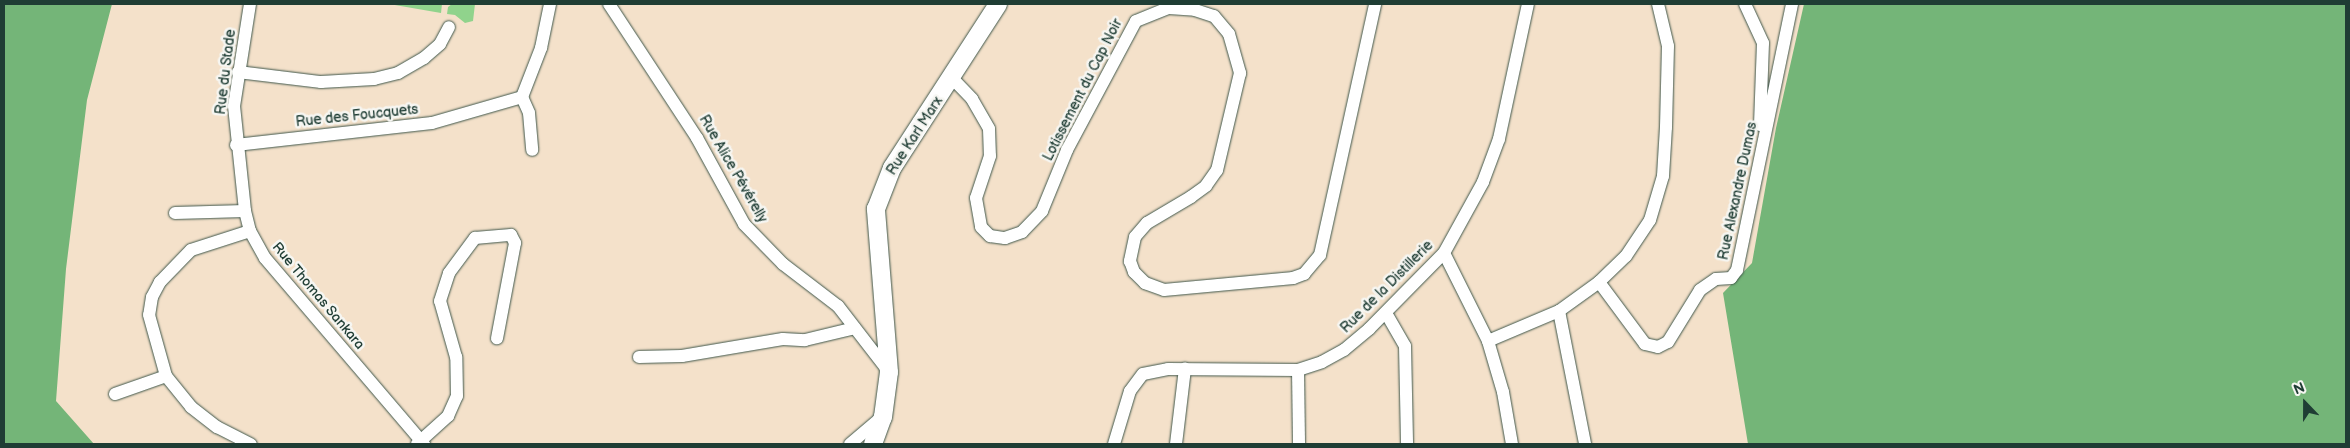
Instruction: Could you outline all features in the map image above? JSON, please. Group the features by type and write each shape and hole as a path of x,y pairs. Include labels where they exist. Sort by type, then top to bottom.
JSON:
{"main road":[{"name":"Rue Karl Marx","path":"873,444 883,417 889,372 876,209 892,168 952,78 998,4"}],"street":[{"name":"Rue du Stade","path":"236,145 234,106 250,4"},
{"path":"532,150 529,113 522,97 541,48 550,4"},
{"name":"Rue Alice Pévérelly","path":"609,4 698,138 744,224 783,264 838,306 889,372"},
{"name":"Lotissement du Cap Noir","path":"952,78 972,99 989,130 990,156 976,198 980,227 990,236 1005,238 1022,232 1042,211 1067,150 1136,21 1169,8 1195,10 1214,16 1229,34 1240,73 1217,170 1206,186 1191,198 1147,223 1135,237 1130,261 1134,272 1145,283 1164,290 1293,278 1304,274 1320,255 1375,4"},
{"name":"Rue de la Distillerie","path":"1114,444 1135,382 1155,370 1298,370 1344,350 1386,312 1444,253 1483,182 1499,139 1528,4"},
{"path":"1488,341 1559,311 1599,282 1626,256 1650,220 1663,176 1668,46 1658,4"},
{"path":"1745,4 1763,43 1758,160"},
{"name":"Rue Alexandre Dumas","path":"1599,282 1645,344 1658,347 1668,342 1700,290 1716,279 1731,278 1737,270 1743,251 1758,160 1792,4"},
{"path":"238,72 321,82 374,79 398,73 424,58 440,44 449,27"},
{"name":"Rue des Foucquets","path":"236,145 432,123 479,111 522,97"},
{"name":"Rue Thomas Sankara","path":"236,145 245,211 250,231 265,258 420,443"},
{"path":"175,212 245,211"},
{"path":"250,231 191,250 170,269 152,296 149,315 151,332 166,376 191,408 217,427 251,444"},
{"path":"420,443 448,416 458,385 456,357 442,316 443,286 461,254 475,238 511,235 515,243 497,338"},
{"path":"1444,253 1488,341 1503,392 1512,444"},
{"path":"1559,311 1585,444"},
{"path":"1386,312 1399,330 1405,346 1407,444"},
{"path":"639,357 682,356 783,339 805,340 855,328"},
{"path":"1176,444 1185,369"},
{"path":"1298,370 1299,444"},
{"path":"115,394 166,376"},
{"path":"850,444 883,417"}],"green space":[{"path":"4,4 112,4 87,100 66,269 56,401 94,444 4,444"},
{"path":"389,4 442,4 441,13"},
{"path":"452,4 475,4 473,21 465,23 455,15 447,14 448,7"},
{"path":"1804,4 2346,4 2346,444 1748,444 1723,293 1752,263 1776,128"}]}
